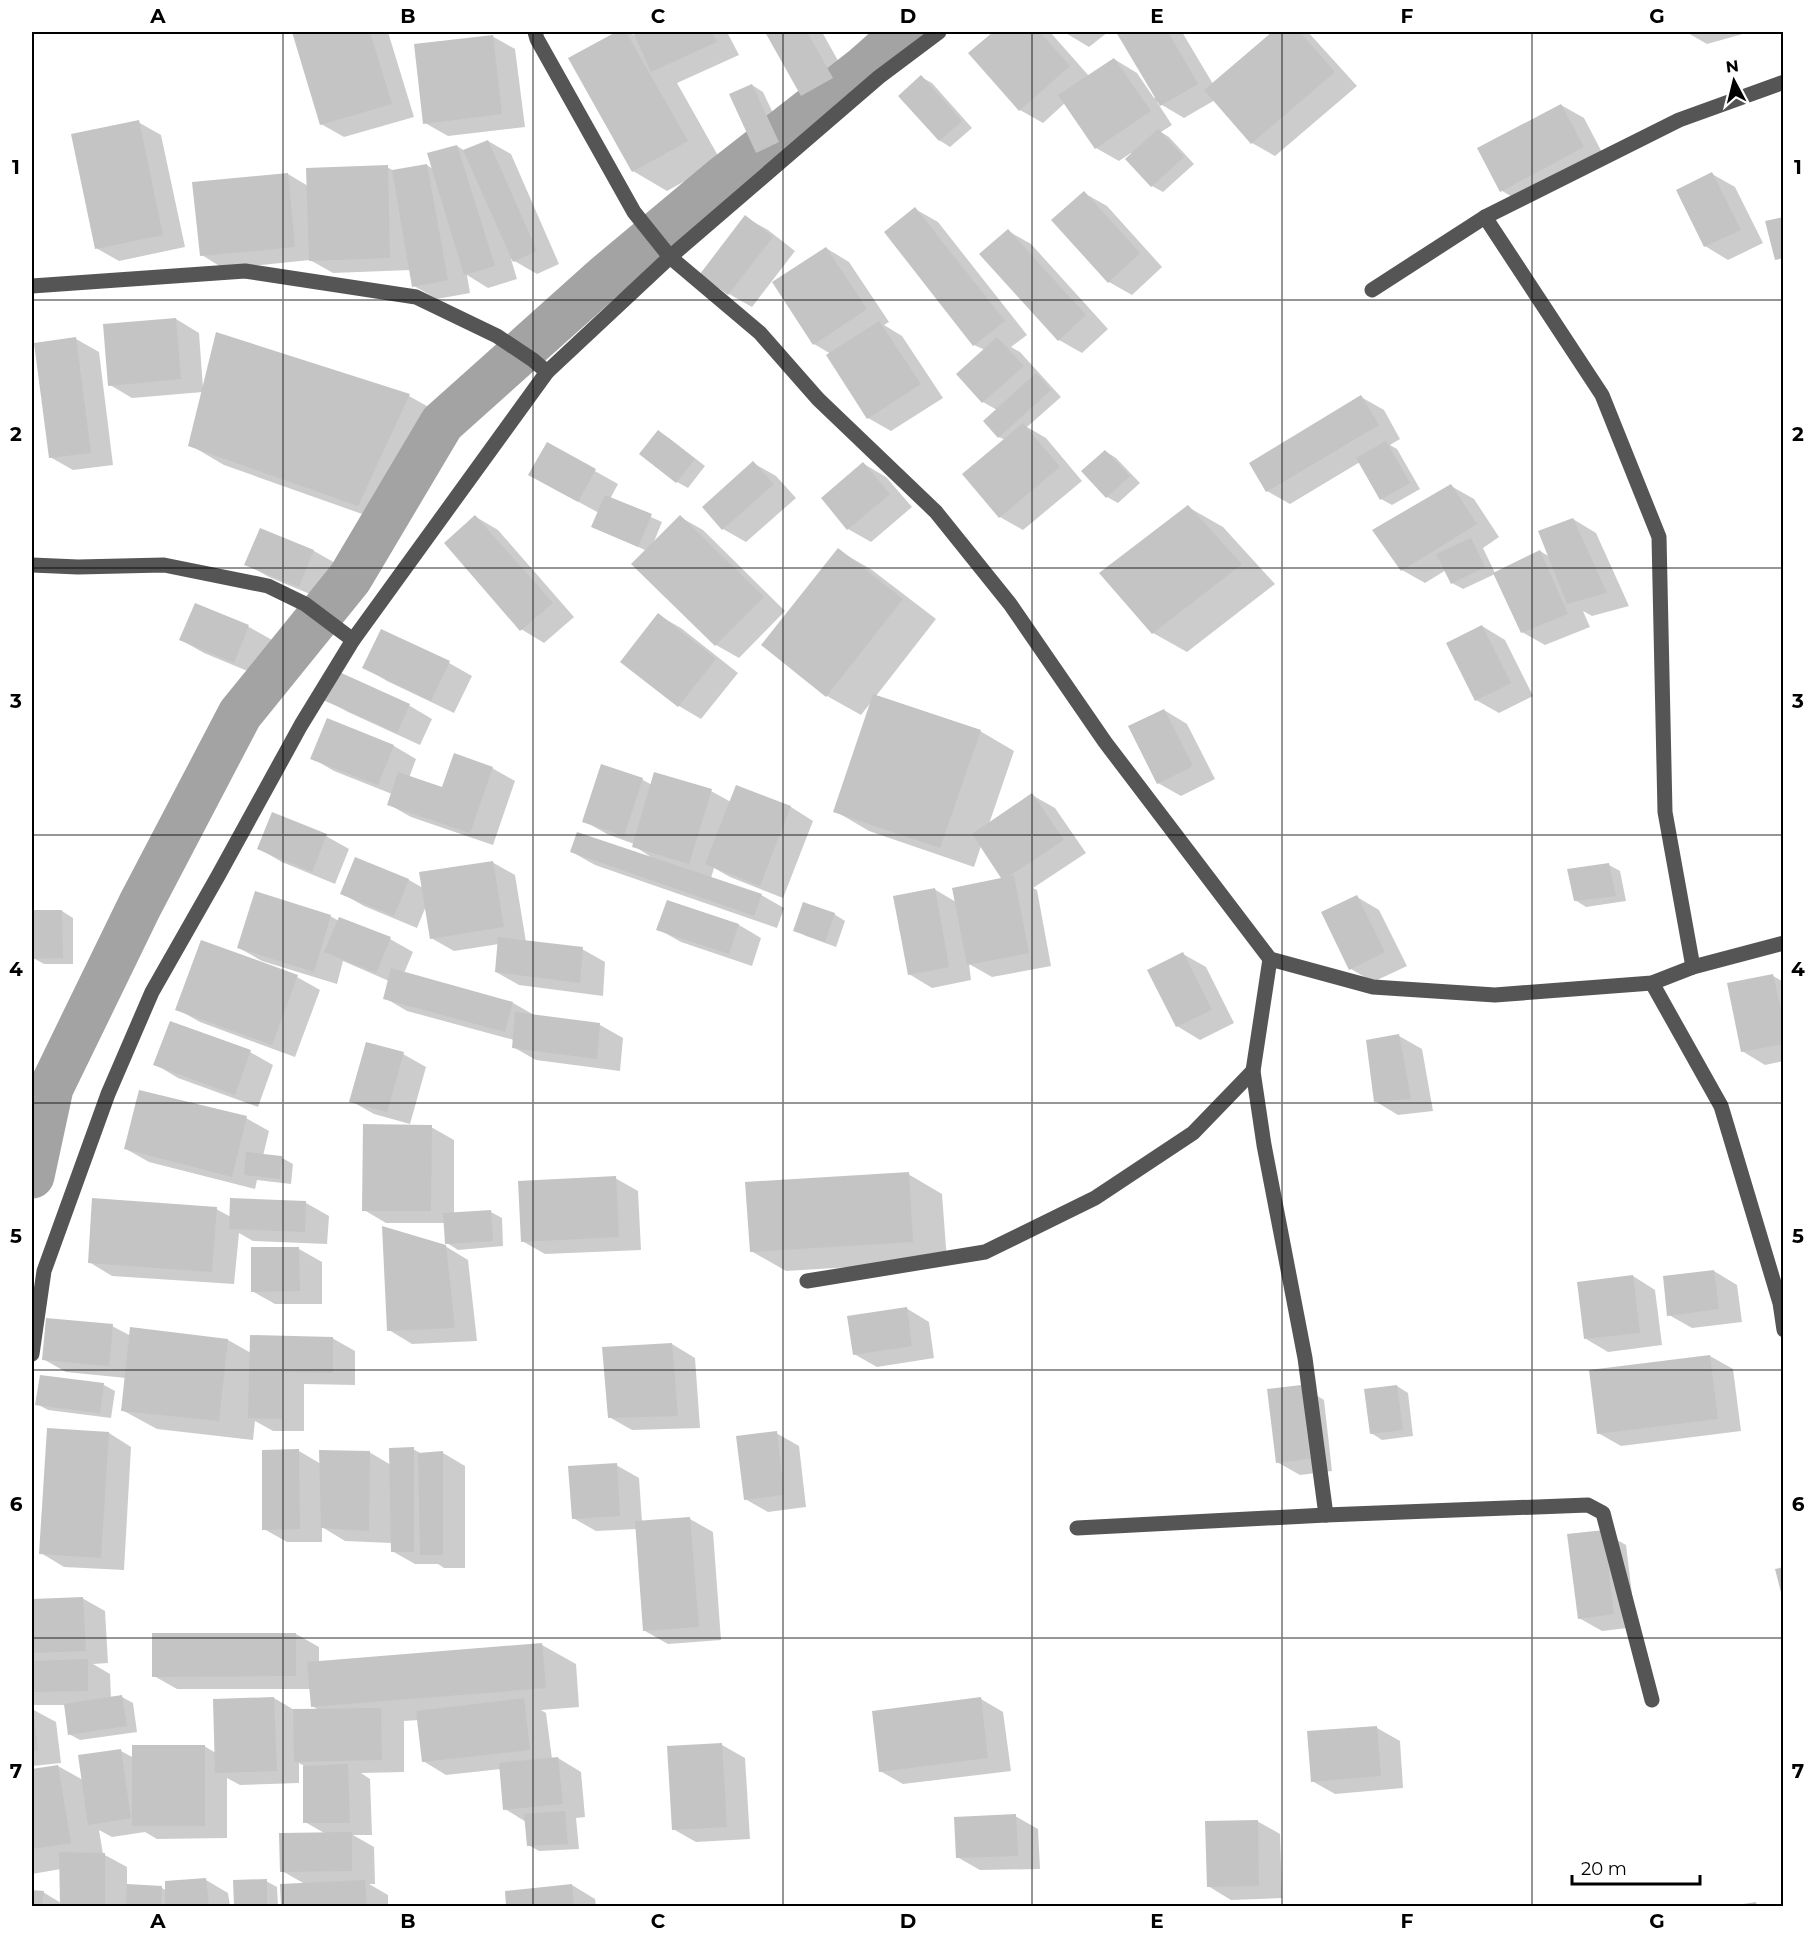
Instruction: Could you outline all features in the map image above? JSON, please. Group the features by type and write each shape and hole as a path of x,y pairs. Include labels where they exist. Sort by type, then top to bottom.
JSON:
{"street":[{"path":"535,32 634,212 670,256 760,333 818,399 936,513 1010,604 1105,742 1270,959 1373,987 1495,995 1652,983 1693,968 1784,943"},
{"path":"32,1354 44,1271 108,1094 152,992 301,725 347,636 547,372 670,256 879,76 939,32"},
{"path":"1372,290 1485,217 1679,120 1784,82"},
{"path":"1485,217 1602,395 1659,537 1665,812 1693,968"},
{"path":"32,286 245,271 416,297 497,336 547,372"},
{"path":"32,565 78,567 164,565 268,586 305,604 347,636"},
{"path":"1270,959 1253,1071 1264,1145 1305,1358 1326,1515"},
{"path":"1652,983 1720,1106 1780,1303 1784,1330"},
{"path":"807,1281 985,1252 1095,1198 1183,1140 1193,1133 1253,1071"},
{"path":"1077,1528 1588,1505 1603,1513 1652,1700"}],"building":[{"path":"292,32 370,32 392,104 320,125"},
{"path":"616,32 626,32 688,141 632,172 568,58"},
{"path":"633,32 712,32 717,42 651,72"},
{"path":"765,32 807,32 833,78 801,96"},
{"path":"993,32 1040,32 1070,66 1019,111 968,53"},
{"path":"1116,32 1168,32 1198,84 1160,106"},
{"path":"1272,32 1300,32 1335,72 1251,144 1204,90"},
{"path":"493,35 502,114 423,124 414,44"},
{"path":"1114,58 1151,111 1095,149 1058,95"},
{"path":"921,75 962,121 939,141 898,96"},
{"path":"752,84 779,142 756,153 729,94"},
{"path":"1561,104 1584,147 1500,192 1477,148"},
{"path":"139,120 163,235 95,249 71,134"},
{"path":"1158,129 1184,157 1151,187 1125,159"},
{"path":"488,140 537,251 513,262 463,150"},
{"path":"457,145 495,266 464,275 427,153"},
{"path":"427,164 448,280 412,287 392,170"},
{"path":"388,165 390,258 309,261 306,168"},
{"path":"1712,172 1741,230 1704,247 1676,190"},
{"path":"288,173 295,247 200,256 192,182"},
{"path":"1084,191 1140,253 1108,283 1051,220"},
{"path":"915,207 1005,321 973,346 884,232"},
{"path":"745,215 773,237 728,295 700,274"},
{"path":"1784,217 1784,258 1775,260 1765,221"},
{"path":"1008,229 1086,315 1058,341 979,254"},
{"path":"826,247 867,309 813,345 772,282"},
{"path":"176,318 181,379 108,386 103,324"},
{"path":"879,321 921,384 867,419 826,355"},
{"path":"216,332 410,394 358,506 188,446"},
{"path":"76,337 91,453 49,458 34,343"},
{"path":"997,337 1024,366 982,403 956,374"},
{"path":"1036,373 1051,390 998,438 983,421"},
{"path":"1361,395 1379,425 1266,492 1249,463"},
{"path":"1023,423 1060,467 999,518 962,474"},
{"path":"658,430 695,459 676,483 639,454"},
{"path":"1386,441 1410,483 1380,500 1356,458"},
{"path":"547,442 596,469 578,502 528,475"},
{"path":"1105,450 1130,476 1106,498 1081,471"},
{"path":"753,461 774,484 722,530 702,507"},
{"path":"863,462 890,494 847,530 821,498"},
{"path":"1451,484 1477,524 1401,571 1372,530"},
{"path":"605,495 652,514 638,547 591,527"},
{"path":"1188,505 1242,564 1152,634 1099,573"},
{"path":"475,515 553,603 520,631 444,543"},
{"path":"680,515 764,597 715,646 631,564"},
{"path":"1573,518 1607,593 1567,604 1538,531"},
{"path":"260,528 314,550 299,587 244,565"},
{"path":"1471,538 1485,567 1451,584 1436,554"},
{"path":"838,548 903,599 826,697 761,645"},
{"path":"1540,550 1568,614 1521,633 1493,573"},
{"path":"195,603 249,625 234,663 179,640"},
{"path":"658,613 716,659 678,707 620,662"},
{"path":"1482,625 1511,683 1475,701 1446,643"},
{"path":"381,629 450,661 431,701 362,668"},
{"path":"337,671 410,704 397,733 323,700"},
{"path":"873,694 981,730 940,848 833,812"},
{"path":"1164,709 1193,766 1157,784 1128,726"},
{"path":"327,718 394,745 378,785 310,759"},
{"path":"454,753 493,767 470,833 387,805 398,772 442,787"},
{"path":"601,764 643,778 624,836 582,822"},
{"path":"654,772 712,789 689,864 632,847"},
{"path":"736,785 791,806 760,886 705,864"},
{"path":"1032,793 1064,840 1009,876 1014,875 1029,953 967,965 952,888 1001,878 972,834"},
{"path":"272,812 327,834 312,872 257,849"},
{"path":"577,832 762,894 754,916 570,852"},
{"path":"355,857 409,879 394,916 340,894"},
{"path":"493,861 504,927 430,939 419,872"},
{"path":"1609,863 1616,896 1574,901 1567,869"},
{"path":"935,888 949,967 908,975 893,896"},
{"path":"255,891 331,915 314,972 237,948"},
{"path":"1357,895 1385,952 1349,970 1321,912"},
{"path":"667,900 739,924 729,954 656,930"},
{"path":"803,902 835,913 825,942 793,931"},
{"path":"32,910 62,910 63,958 32,959"},
{"path":"339,917 391,937 376,973 324,952"},
{"path":"498,937 583,947 580,983 495,972"},
{"path":"201,940 298,975 272,1045 175,1010"},
{"path":"1183,952 1212,1010 1176,1027 1147,970"},
{"path":"391,968 513,1002 505,1032 383,999"},
{"path":"1773,974 1784,1024 1784,1044 1741,1052 1727,983"},
{"path":"515,1012 600,1023 597,1059 512,1048"},
{"path":"170,1021 251,1050 235,1095 153,1065"},
{"path":"1399,1034 1411,1099 1374,1102 1366,1040"},
{"path":"366,1042 404,1052 387,1112 349,1102"},
{"path":"139,1090 247,1116 232,1177 124,1149"},
{"path":"363,1124 432,1125 431,1211 362,1211"},
{"path":"246,1152 282,1156 280,1179 244,1175"},
{"path":"909,1172 913,1242 750,1252 745,1182"},
{"path":"616,1176 619,1237 521,1242 518,1181"},
{"path":"92,1198 217,1207 212,1272 88,1263"},
{"path":"230,1198 306,1201 305,1232 229,1229"},
{"path":"491,1210 493,1241 445,1244 443,1213"},
{"path":"382,1226 446,1245 455,1328 387,1331"},
{"path":"251,1247 299,1247 300,1291 251,1292"},
{"path":"1714,1270 1719,1309 1667,1316 1663,1276"},
{"path":"1633,1275 1640,1333 1584,1339 1577,1282"},
{"path":"907,1307 912,1346 853,1355 847,1316"},
{"path":"46,1318 113,1324 109,1366 42,1360"},
{"path":"130,1327 228,1339 219,1421 121,1411"},
{"path":"250,1335 333,1337 333,1373 282,1372 282,1419 248,1418"},
{"path":"672,1343 678,1416 608,1418 602,1347"},
{"path":"1710,1355 1718,1419 1597,1434 1589,1370"},
{"path":"40,1375 104,1383 100,1413 35,1405"},
{"path":"1301,1385 1310,1459 1276,1463 1267,1389"},
{"path":"1397,1385 1403,1430 1370,1434 1364,1389"},
{"path":"47,1428 109,1432 101,1558 39,1554"},
{"path":"777,1431 784,1495 744,1500 736,1436"},
{"path":"414,1447 414,1552 391,1552 389,1448"},
{"path":"299,1449 300,1529 262,1530 262,1450"},
{"path":"319,1450 370,1451 369,1531 321,1528"},
{"path":"443,1451 443,1555 420,1555 418,1453"},
{"path":"617,1463 620,1516 572,1519 568,1466"},
{"path":"690,1517 699,1627 643,1631 635,1521"},
{"path":"1604,1530 1614,1614 1578,1619 1567,1534"},
{"path":"1784,1567 1784,1600 1783,1600 1775,1569"},
{"path":"83,1597 86,1651 32,1653 32,1599"},
{"path":"152,1633 296,1633 296,1676 152,1677"},
{"path":"542,1643 546,1688 311,1707 307,1662"},
{"path":"88,1659 88,1691 32,1692 32,1661"},
{"path":"122,1695 127,1726 68,1735 64,1704"},
{"path":"274,1697 277,1771 215,1773 213,1699"},
{"path":"981,1697 988,1758 879,1772 872,1711"},
{"path":"524,1698 530,1750 422,1762 416,1711"},
{"path":"32,1707 38,1750 32,1751"},
{"path":"381,1708 382,1760 294,1762 293,1709"},
{"path":"1377,1726 1381,1776 1311,1782 1307,1731"},
{"path":"722,1743 727,1827 672,1830 667,1746"},
{"path":"132,1745 205,1745 205,1826 132,1826"},
{"path":"121,1749 131,1818 88,1825 78,1755"},
{"path":"558,1757 563,1804 503,1810 499,1763"},
{"path":"348,1764 350,1823 303,1823 303,1766"},
{"path":"58,1765 71,1843 32,1849 32,1769"},
{"path":"565,1811 568,1844 527,1846 524,1814"},
{"path":"1016,1814 1018,1856 956,1858 954,1817"},
{"path":"1258,1820 1259,1886 1207,1887 1205,1821"},
{"path":"352,1832 352,1871 280,1872 279,1833"},
{"path":"59,1852 105,1853 105,1906 60,1906"},
{"path":"206,1878 209,1906 165,1906 165,1881"},
{"path":"267,1879 267,1906 234,1906 233,1880"},
{"path":"365,1880 367,1906 281,1906 280,1884"},
{"path":"127,1884 162,1886 161,1906 126,1906"},
{"path":"572,1884 574,1906 506,1906 505,1891"},
{"path":"32,1890 44,1891 42,1906 32,1906"},
{"path":"1756,1902 1757,1906 1737,1906 1737,1905"}],"waterway":[{"path":"32,1176 51,1088 140,905 240,714 350,578 442,423 605,277 721,180 864,68 905,32"}]}
